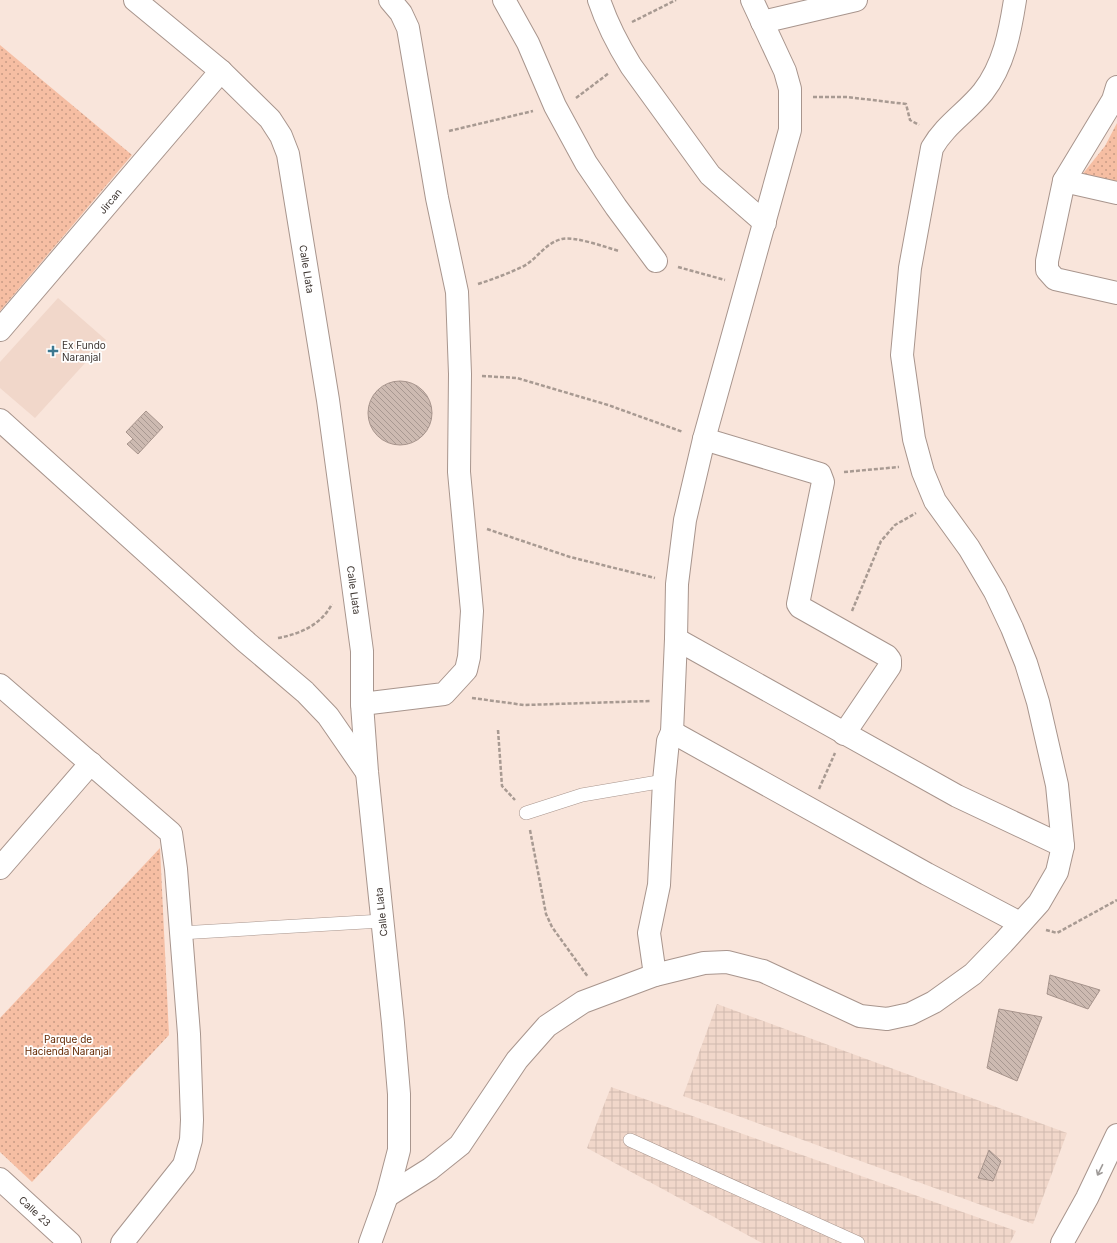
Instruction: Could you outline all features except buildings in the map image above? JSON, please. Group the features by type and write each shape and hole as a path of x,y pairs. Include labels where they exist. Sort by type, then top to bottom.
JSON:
{"street":[{"name":"Calle Llata","path":"135,0 221,71 270,119 281,136 288,154 328,400 362,651 362,704 367,772 393,1023 398,1094 398,1150 387,1196 370,1243"},
{"path":"362,704 444,694 466,670 469,657 472,610 459,472 460,374 457,292 437,198 408,28 401,13 390,0"},
{"path":"504,0 528,43 555,106 586,162 616,207 656,261"},
{"path":"599,0 612,33 631,66 710,175 765,223"},
{"path":"655,975 649,933 659,885 664,781 668,742 672,732 677,584 685,520 704,439 790,130 790,89 785,71 752,0"},
{"path":"762,22 856,0"},
{"path":"387,1196 430,1169 460,1145 517,1060 547,1026 583,1002 655,975 704,963 727,962 763,971 860,1016 888,1020 910,1014 934,1002 968,978 1003,943 1039,903 1057,872 1063,846 1057,785 1038,702 1026,663 995,592 968,548 935,501 921,465 914,439 902,355 910,268 932,148 938,136 983,92 999,67 1006,47 1014,0"},
{"name":"Jircan","path":"0,330 221,71"},
{"path":"1117,88 1113,100 1064,181 1047,260 1047,270 1055,279 1117,293"},
{"path":"1064,181 1117,192"},
{"path":"0,420 246,641 305,692 328,716 367,772"},
{"path":"704,439 820,474 823,482 798,604 800,607 843,632 888,656 890,660 890,666 844,734"},
{"path":"676,639 957,796 1063,846"},
{"path":"0,685 171,833 176,869 189,1034 192,1120 191,1140 184,1165 122,1243"},
{"path":"672,732 810,810 1020,923"},
{"path":"0,868 90,763"},
{"path":"1062,1243 1117,1135"},
{"name":"Calle 23","path":"0,1179 70,1243"}],"lane":[{"path":"526,813 582,795 664,781"},
{"path":"180,933 382,921"},
{"path":"630,1140 858,1243"}],"path":[{"path":"612,33 676,0"},
{"path":"790,97 847,97 906,104 910,120 938,136"},
{"path":"457,292 504,275 526,265 547,245 562,239 583,241 747,287"},
{"path":"460,374 517,378 608,405 704,439"},
{"path":"820,474 921,465"},
{"path":"843,632 881,541 895,525 935,501"},
{"path":"463,521 570,556 677,584"},
{"path":"246,641 266,641 288,636 311,627 327,613 334,601"},
{"path":"444,694 524,706 673,701"},
{"path":"498,730 502,786 526,813 546,914 552,927 601,995"},
{"path":"810,810 844,734"},
{"path":"1020,923 1057,933 1117,900"}],"shaded area":[{"name":"Ex Fundo Naranjal","path":"58,298 106,340 35,418 0,388 0,362"},
{"path":"717,1004 1067,1133 1033,1224 683,1096"},
{"path":"611,1087 1016,1231 1010,1243 762,1243 587,1148"}],"green space":[{"path":"0,45 132,155 0,311"},
{"path":"1117,123 1117,185 1081,176 1105,146"},
{"name":"Parque de Hacienda Naranjal","path":"160,848 169,1035 32,1182 0,1152 0,1018"}],"place":[{"name":"Ex Fundo Naranjal","path":"53,351"}]}
